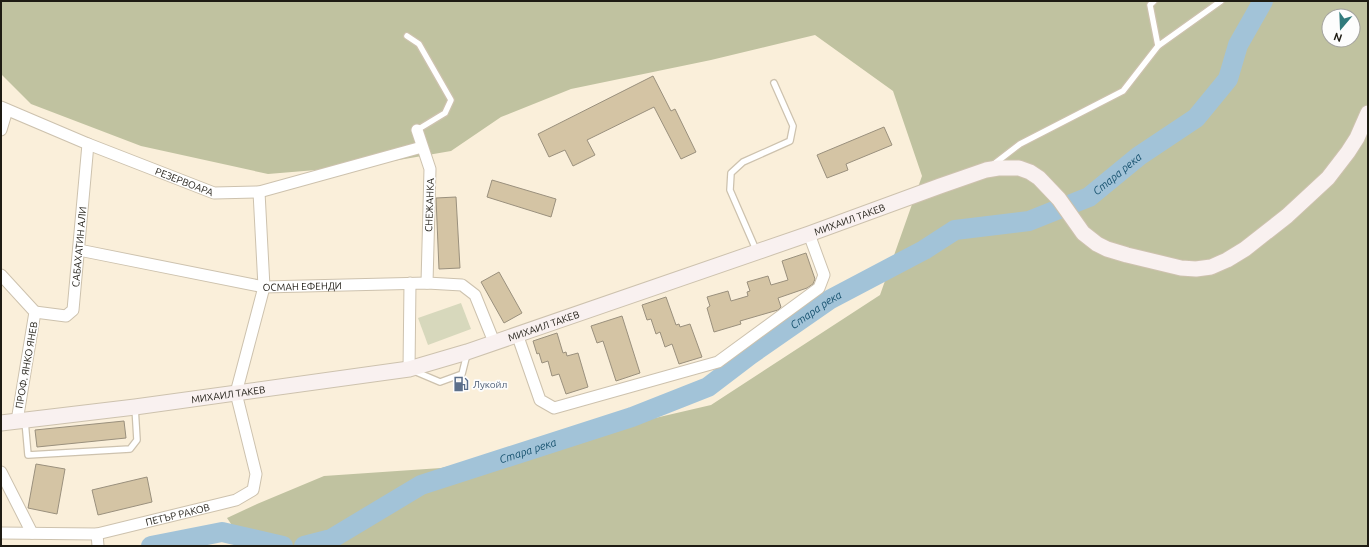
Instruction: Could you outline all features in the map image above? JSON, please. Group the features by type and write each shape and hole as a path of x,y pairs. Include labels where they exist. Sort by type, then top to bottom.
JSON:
{"main road":[{"name":"МИХАИЛ ТАКЕВ","path":"1,423 135,407 408,369 467,352 758,252 986,170 1019,168 1030,172 1045,183 1059,199 1083,233 1107,249 1145,260 1188,269 1203,269 1220,265 1245,249 1287,216 1314,191 1333,172 1348,152 1357,138 1368,113"}],"street":[{"path":"1,130 4,108"},
{"name":"РЕЗЕРВОАРА","path":"4,108 88,144 214,194 259,192 422,147"},
{"name":"СНЕЖАНКА","path":"417,130 430,169 427,283"},
{"name":"САБАХАТИН АЛИ","path":"35,312 66,316 73,310 88,144"},
{"path":"236,393 264,287 259,192"},
{"path":"517,334 540,400 554,408 718,362 819,288 824,275 809,234"},
{"name":"ОСМАН ЕФЕНДИ","path":"79,250 264,287 427,283 462,285 475,294 494,342"},
{"name":"ПРОФ. ЯНКО ЯНЕВ","path":"1,275 35,312 21,420"},
{"path":"408,369 410,284"},
{"name":"ПЕТЪР РАКОВ","path":"1,533 97,534 236,500 253,490 256,474 236,393"},
{"path":"1,472 32,533"},
{"path":"97,534 98,546"}],"lane":[{"path":"1154,1 1150,5 1158,46"},
{"path":"986,170 1020,144 1123,91 1158,46 1220,1"},
{"path":"408,36 419,44 451,100 445,113 417,130"},
{"path":"758,252 730,190 731,173 743,162 790,141 793,126 774,83"},
{"path":"408,369 440,382 462,374 467,352"},
{"path":"21,420 28,456 130,449 137,440 135,407"}],"green space":[{"path":"1,1 1368,1 1368,546 246,546 227,518 324,476 441,468 711,405 880,295 922,176 893,91 815,35 711,60 571,89 501,117 451,151 364,166 268,174 141,146 31,104 1,74"},
{"path":"461,303 471,329 428,345 418,318"}],"building":[{"path":"653,76 671,111 675,109 696,152 681,159 654,107 587,140 595,155 573,166 565,150 549,157 538,134"},
{"path":"884,127 892,145 846,164 848,170 827,178 817,155"},
{"path":"492,180 556,199 551,217 487,197"},
{"path":"456,197 460,268 439,269 436,198"},
{"path":"806,253 815,279 813,284 807,288 778,298 781,307 778,310 740,321 741,324 714,332 707,308 710,306 707,297 728,291 731,301 748,296 747,292 750,291 747,282 768,276 771,285 788,280 782,261"},
{"path":"499,272 522,313 504,323 481,282"},
{"path":"666,297 676,325 679,324 680,327 690,324 702,357 679,364 672,344 665,347 660,332 656,334 651,319 647,320 642,305"},
{"path":"622,316 640,373 616,381 603,341 597,343 591,326"},
{"path":"557,333 563,353 566,352 567,356 578,353 588,387 566,394 559,374 552,376 548,361 542,363 539,353 537,354 533,341"},
{"path":"124,421 126,438 37,447 35,430"},
{"path":"36,464 65,469 57,514 28,508"},
{"path":"147,477 152,502 98,515 92,490"}],"waterway":[{"name":"Стара река","path":"304,546 331,539 421,485 632,417 708,387 750,355 829,300 924,250 955,230 1029,221 1089,197 1139,156 1196,118 1228,79 1238,45 1263,1"},
{"name":"Стара река","path":"151,546 222,532 283,546"}],"place":[{"name":"Лукойл","path":"461,384"}]}
